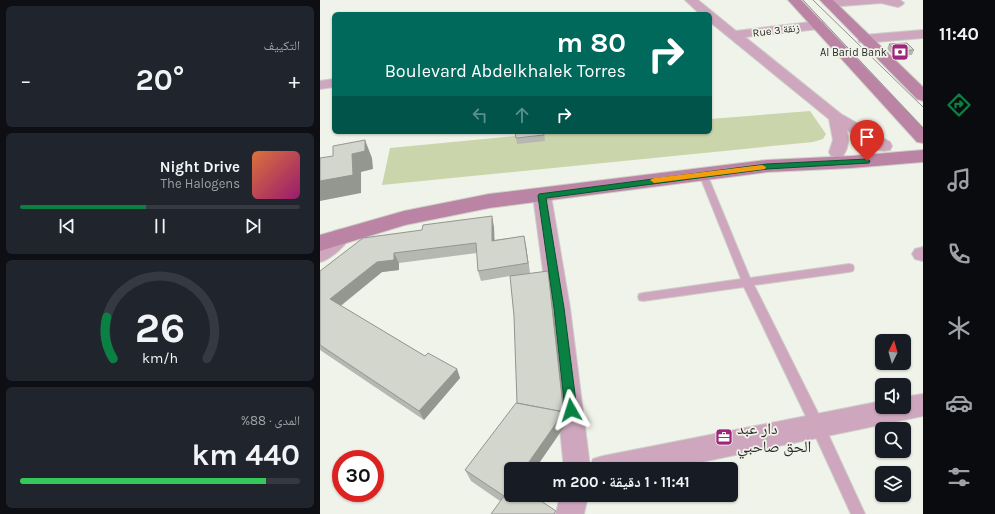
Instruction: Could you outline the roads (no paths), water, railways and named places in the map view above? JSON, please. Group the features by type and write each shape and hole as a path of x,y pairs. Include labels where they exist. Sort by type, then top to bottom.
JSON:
{"street":[{"path":"691,0 705,12"},
{"path":"794,0 923,138"},
{"path":"828,2 881,0 898,3"},
{"path":"828,2 923,96"},
{"path":"712,18 836,117 884,146"},
{"name":"Rue 3 زنقة","path":"732,35 819,25"},
{"path":"864,38 923,34"},
{"path":"320,85 332,83"},
{"path":"836,117 841,140 838,152"},
{"path":"320,243 404,218 489,201 542,196 767,166 838,152 923,141"},
{"path":"767,166 851,162 923,156"},
{"path":"542,196 559,308 577,462"},
{"path":"320,255 341,236"},
{"path":"639,462 923,405"},
{"path":"570,514 573,502"}],"lane":[{"path":"703,174 747,282 818,427 858,514"},
{"path":"643,297 849,268"}],"tram line":[{"path":"803,0 923,128"},
{"path":"813,0 923,107"}],"place":[{"name":"Al Barid Bank","path":"900,52"},
{"name":"دار عبد الحق صاحبي","path":"724,437"}]}
